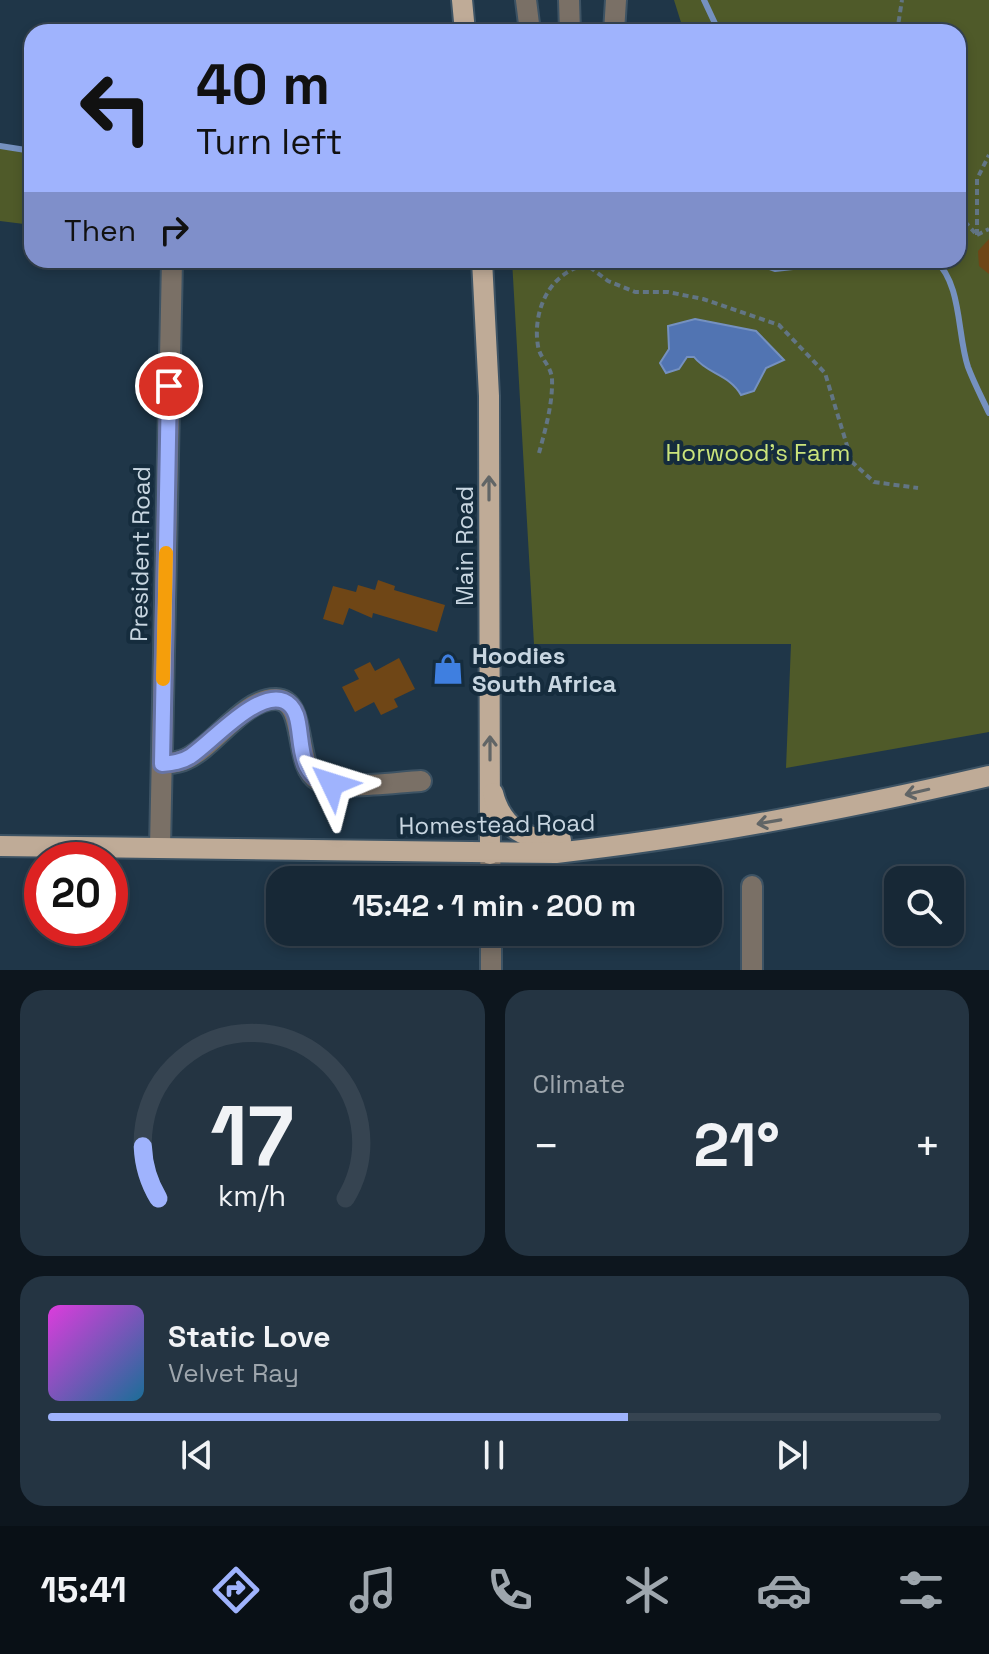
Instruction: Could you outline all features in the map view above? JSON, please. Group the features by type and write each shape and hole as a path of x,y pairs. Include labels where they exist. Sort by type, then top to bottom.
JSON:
{"main road":[{"path":"462,0 464,24"},
{"name":"Main Road","path":"482,268 489,396 490,854"},
{"name":"Homestead Road","path":"0,846 556,853 645,843 845,809 989,776"},
{"path":"490,781 503,817 525,836 536,839 618,839 645,843"}],"street":[{"path":"526,0 529,24"},
{"path":"569,0 570,24"},
{"path":"614,24 616,0"},
{"name":"President Road","path":"160,848 172,268"},
{"path":"162,764 191,757 237,719 273,699 282,700 293,711 307,770 322,783 421,781"},
{"name":"Main Road","path":"490,854 490,866"},
{"path":"752,886 752,970"},
{"path":"491,946 491,970"}],"path":[{"path":"898,24 902,0"},
{"path":"977,235 977,179 989,155"},
{"path":"966,223 977,235"},
{"path":"977,235 989,229"},
{"path":"539,453 552,388 550,366 539,350 539,314 550,287 573,268"},
{"path":"591,268 608,281 635,292 668,292 703,299 779,325 825,373 852,462 874,482 918,488"}],"green space":[{"name":"Horwood's Farm","path":"674,0 989,0 989,732 786,768 791,644 534,644 512,268 966,268 966,24 682,24"},
{"path":"0,148 24,152 24,224 0,221"}],"water":[{"path":"695,319 756,331 784,360 766,368 754,391 741,395 730,383 694,357 687,357 679,369 666,373 660,363 669,349 668,326"}],"building":[{"path":"989,239 989,274 979,266 978,251"},
{"path":"378,580 395,586 394,590 445,605 437,632 373,613 372,618 349,608 343,625 323,619 333,586 356,592 358,585 375,590"},
{"path":"399,658 415,689 394,699 398,707 381,715 374,702 355,712 342,687 359,679 354,670 370,662 375,671"}],"waterway":[{"path":"704,0 715,24"},
{"path":"0,146 24,150"},
{"path":"772,268 784,268"},
{"path":"942,268 958,310 968,367 989,413"}],"slow traffic":[{"path":"163,679 166,553"}],"place":[{"name":"Hoodies South Africa","path":"448,669"}],"route":[{"path":"169,386 162,764 191,757 260,703 282,700 293,711 307,770 322,783 332,784"}]}
